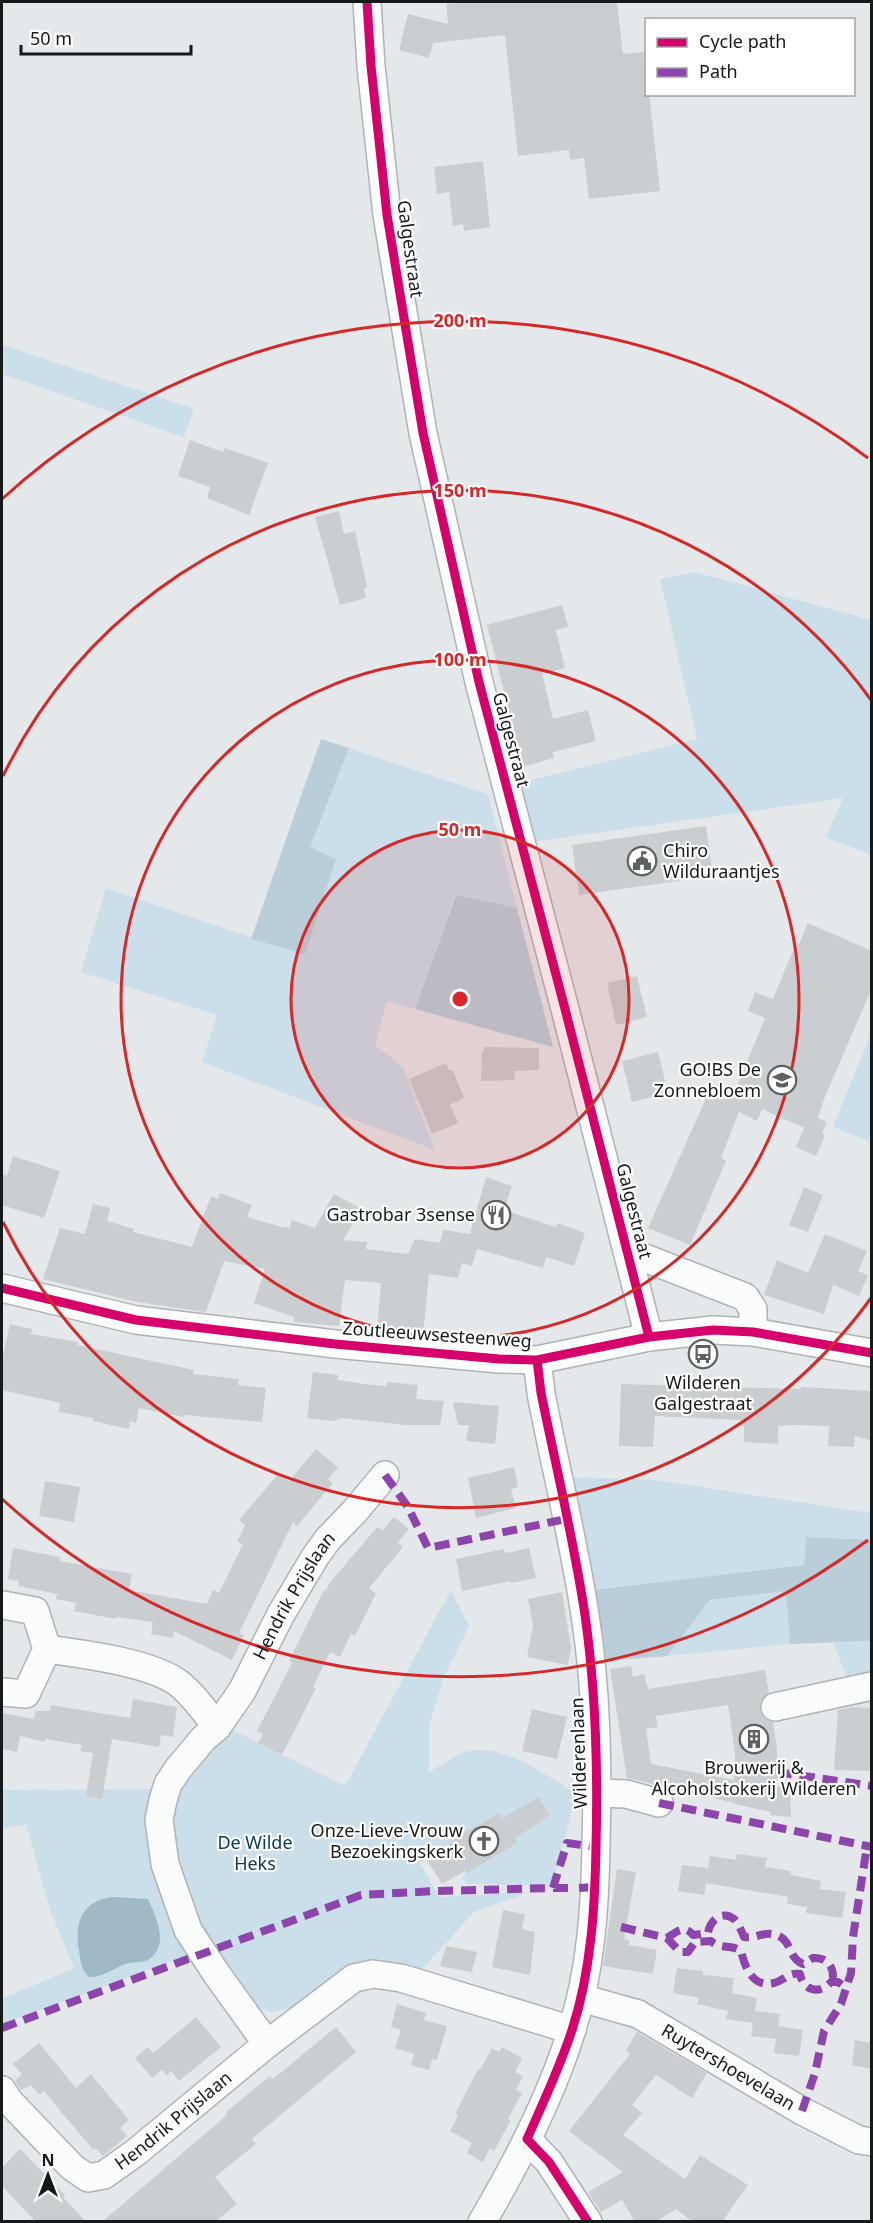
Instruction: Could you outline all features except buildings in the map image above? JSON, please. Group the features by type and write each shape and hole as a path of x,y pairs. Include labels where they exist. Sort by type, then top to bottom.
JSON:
{"street":[{"name":"Galgestraat","path":"367,2 371,66 387,215 423,433 479,682 649,1337"},
{"path":"627,1251 746,1297 753,1309 753,1332"},
{"name":"Zoutleeuwsesteenweg","path":"2,1288 136,1320 335,1344 488,1358 537,1360 649,1337 713,1330 753,1332 872,1353"},
{"name":"Wilderenlaan","path":"482,2222 527,2139 572,2030 581,1998 596,1879 598,1793 592,1668 585,1613 541,1393 537,1360"},
{"name":"Hendrik Prijslaan","path":"267,2044 188,1930 174,1894 161,1843 159,1820 168,1784 177,1769 203,1739 217,1727 242,1691 281,1614 315,1557 385,1475"},
{"path":"2,1692 26,1694 47,1649 35,1611 3,1605"},
{"path":"47,1649 102,1657 167,1676 179,1683 217,1727"},
{"path":"775,1707 872,1686"},
{"path":"598,1793 626,1794 659,1803"},
{"name":"Hendrik Prijslaan","path":"2,2090 9,2101 72,2167 88,2178 104,2175 135,2153 267,2044 354,1978 373,1974 401,1978 572,2030"},
{"name":"Ruytershoevelaan","path":"581,1998 638,2014 802,2111 859,2140 872,2142"},
{"path":"527,2139 549,2162 588,2222"}],"green space":[{"path":"3,345 194,409 184,437 2,374"},
{"path":"695,572 871,620 871,855 826,837 843,798 531,842 515,784 697,739 660,579"},
{"path":"349,748 488,794 517,908 455,895 415,1009 387,1001 375,1045 403,1067 435,1150 202,1062 217,1015 81,972 106,888 282,948 310,847"},
{"path":"871,1033 871,1142 833,1127"},
{"path":"573,1477 655,1480 871,1513 871,1540 806,1537 804,1565 593,1590"},
{"name":"De Wilde Heks","path":"451,1590 469,1626 444,1677 429,1725 429,1772 463,1753 475,1750 489,1751 502,1753 528,1764 576,1794 552,1886 466,1884 462,1877 517,1843 514,1839 550,1815 539,1797 502,1818 499,1813 420,1863 439,1897 529,1892 474,1912 417,1975 348,1967 291,2008 274,2012 262,2010 224,1966 199,1924 171,1832 173,1804 182,1778 229,1728 345,1786"},
{"path":"786,1591 790,1644 667,1656 710,1600"},
{"path":"871,1641 871,1678 849,1682 833,1643"},
{"path":"154,1789 191,1954 2,2024 2,1999 74,1968 50,1910 26,1824 2,1829 2,1790"}],"shaded area":[{"path":"321,739 349,748 310,847 336,859 305,954 251,939"},
{"path":"456,895 517,908 553,1047 415,1009"},
{"path":"806,1537 871,1540 871,1641 790,1644 786,1591 710,1600 667,1656 603,1661 593,1590 804,1565"},
{"path":"114,1897 148,1899 159,1928 160,1944 152,1957 143,1962 125,1964 103,1974 89,1977 80,1959 79,1922 83,1914 94,1903"}],"marked path":[{"path":"385,1475 408,1507 428,1548 566,1519"},
{"path":"777,1772 872,1786"},
{"path":"659,1803 872,1847"},
{"path":"2,2028 361,1895 553,1888 567,1843 596,1847"},
{"path":"802,2111 815,2073 824,2031 841,2004 851,1973 853,1937 867,1846"},
{"path":"579,1888 595,1887"},
{"path":"553,1888 572,1888"},
{"path":"667,1938 683,1930 693,1935 708,1933 714,1920 721,1916 730,1916 737,1923 744,1937 769,1934 780,1936 798,1961 803,1964 813,1958 825,1960 832,1968 833,1977 843,1980"},
{"path":"621,1927 667,1938 680,1952 688,1952 695,1942 711,1941 737,1949 741,1951 751,1975 766,1984 774,1983 789,1975 800,1974 805,1984 813,1989 822,1989 831,1982 838,1982 846,1988"}],"cycle path":[{"path":"367,2 371,66 387,215 423,433 479,682 649,1337"},
{"path":"2,1288 136,1320 335,1344 499,1359 537,1360 649,1337 713,1330 753,1332 872,1353"},
{"path":"537,1360 541,1393 581,1587 589,1644 594,1702 597,1817 593,1916 584,1985 567,2044 527,2139 549,2162 588,2222"}],"place":[{"name":"Chiro Wilduraantjes","path":"642,861"},
{"name":"GO!BS De Zonnebloem","path":"782,1080"},
{"name":"Gastrobar 3sense","path":"496,1215"},
{"name":"Wilderen Galgestraat","path":"703,1354"},
{"name":"Brouwerij & Alcoholstokerij Wilderen","path":"754,1739"},
{"name":"Onze-Lieve-Vrouw Bezoekingskerk","path":"484,1841"}]}
